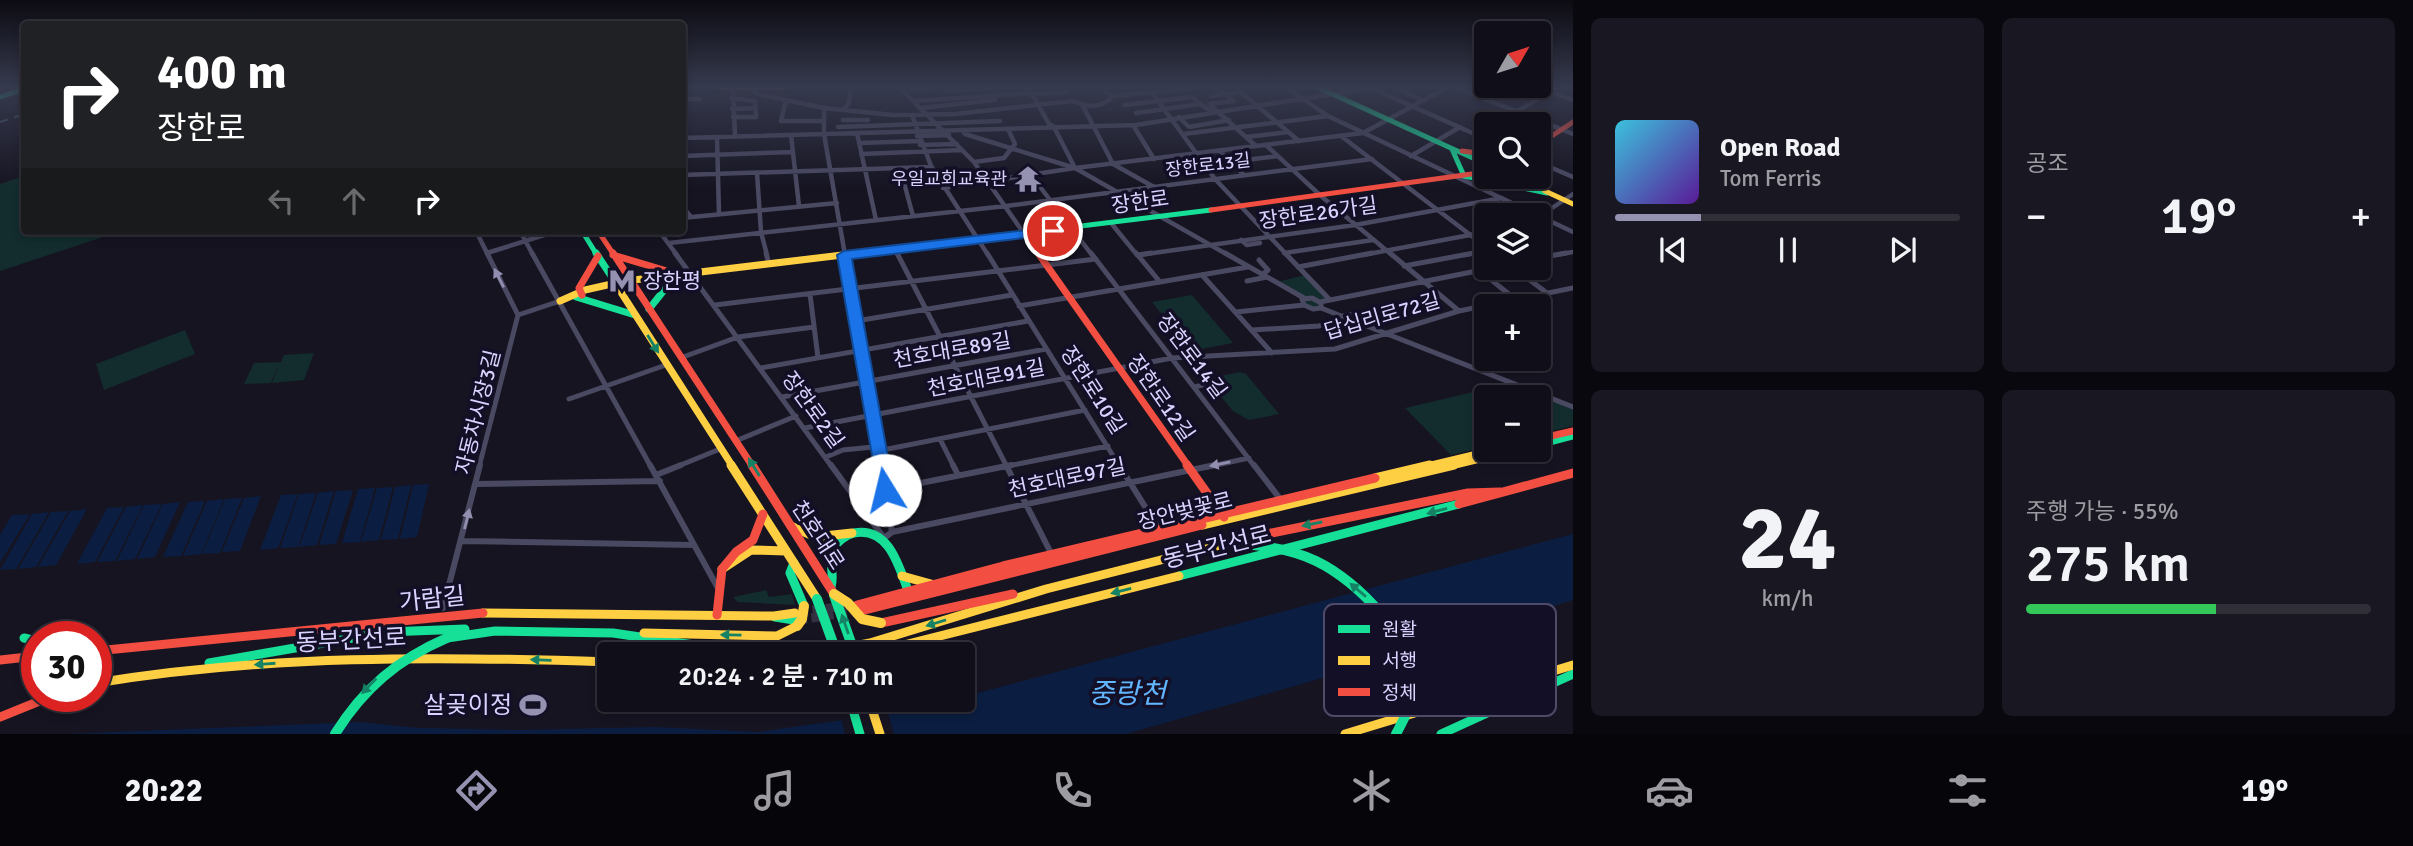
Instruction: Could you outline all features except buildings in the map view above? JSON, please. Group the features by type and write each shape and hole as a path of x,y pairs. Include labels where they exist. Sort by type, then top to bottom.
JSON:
{"main road":[{"path":"1393,121 1474,158"},
{"path":"1551,136 1573,122"},
{"path":"1452,148 1474,152"},
{"path":"1452,148 1460,176 1547,192"},
{"name":"장한로","path":"559,301 578,293 616,284 677,274 1025,235 1474,174"},
{"path":"1540,189 1573,204"},
{"path":"1544,189 1547,192"},
{"name":"천호대로","path":"585,235 817,599 833,642"},
{"name":"천호대로","path":"600,235 683,357 833,591 851,642"},
{"name":"장한로12길","path":"1025,235 1224,517"},
{"path":"613,255 677,274 649,309"},
{"path":"598,256 578,293 635,315"},
{"path":"1551,436 1573,431"},
{"path":"1551,442 1573,436"},
{"name":"장안벚꽃로","path":"1283,503 1474,455"},
{"name":"장안벚꽃로","path":"859,608 1224,517 1474,460"},
{"name":"동부간선로","path":"916,642 1311,544 1573,473"},
{"path":"852,533 838,542 830,553 830,561 836,575 833,591 862,619 881,623 1046,589 1245,538 1377,510 1468,493 1500,492"},
{"path":"717,615 722,569 736,552 752,540 763,514"},
{"name":"장안벚꽃로","path":"909,595 936,584 1052,555 1159,529 1224,517"},
{"path":"789,525 815,537 867,532 888,535 909,595"},
{"path":"1206,549 1243,544 1269,546 1311,560 1352,584 1372,604"},
{"path":"722,569 751,550 786,551"},
{"path":"166,672 387,632 483,629 777,636 795,620 802,619 804,606 790,573 794,563"},
{"path":"902,576 936,584"},
{"path":"613,634 748,653 826,652 870,643 1046,589"},
{"name":"가람길","path":"112,649 469,613 774,616 795,620"},
{"path":"335,734 358,697 386,670 416,650 447,638 495,631"},
{"name":"동부간선로","path":"112,679 166,672 383,657 597,662"},
{"path":"0,660 21,658"},
{"path":"1556,671 1573,666"},
{"path":"1556,682 1573,674"},
{"path":"0,717 21,709"},
{"path":"854,712 860,734"},
{"path":"873,712 880,734"},
{"path":"1345,734 1405,716"},
{"path":"1396,734 1407,716"},
{"path":"1441,734 1481,716"}],"street":[{"path":"733,121 735,136"},
{"path":"824,121 885,490 888,535"},
{"path":"868,121 871,132"},
{"name":"장한로10길","path":"913,121 922,152 930,167 1159,529"},
{"path":"838,127 992,121"},
{"path":"974,162 1004,158 1016,144 1000,121"},
{"path":"1047,121 1054,127 1075,168"},
{"path":"1091,121 1113,163 1154,187"},
{"path":"918,138 944,131 1133,125 1156,121"},
{"path":"1174,121 1215,179 1330,300"},
{"path":"1183,121 1189,127 1227,121"},
{"path":"1229,121 1256,146"},
{"path":"1183,134 1284,121"},
{"path":"1339,121 1460,176 1511,203"},
{"path":"943,188 1113,163 1363,133 1384,121"},
{"path":"1447,121 1474,134"},
{"path":"1543,121 1573,134"},
{"path":"1278,122 1299,141"},
{"path":"937,123 974,162 1025,235"},
{"path":"1133,125 1154,159"},
{"path":"1411,156 1460,127"},
{"path":"962,130 965,134 1075,168 1265,276 1312,309 1330,300 1474,271"},
{"path":"686,138 871,132 957,144"},
{"path":"1246,137 1288,132"},
{"path":"857,133 876,220"},
{"path":"791,135 799,206"},
{"path":"859,143 949,135"},
{"path":"1341,136 1474,238"},
{"path":"717,137 719,214"},
{"path":"1266,145 1355,225 1459,311"},
{"path":"861,154 962,150"},
{"path":"1220,151 1244,175"},
{"path":"686,154 792,152"},
{"path":"1230,162 1278,156"},
{"name":"장한로13길","path":"669,243 1006,206 1371,159"},
{"path":"686,176 930,167"},
{"path":"1551,167 1572,176"},
{"path":"900,168 913,216"},
{"path":"757,173 761,233 769,264"},
{"path":"1031,175 1071,229"},
{"path":"1551,210 1573,194"},
{"name":"장한로26가길","path":"1138,255 1355,225 1502,198"},
{"path":"686,218 837,203"},
{"path":"686,211 691,217"},
{"path":"1551,221 1573,232"},
{"path":"1111,223 1160,282"},
{"name":"장한로14길","path":"1071,229 1283,503"},
{"path":"1298,267 1474,234"},
{"path":"478,235 518,315 559,301"},
{"path":"522,235 719,590"},
{"path":"487,253 545,235"},
{"name":"장한로2길","path":"662,235 804,428 888,535"},
{"path":"1241,240 1247,245 1260,243"},
{"path":"1284,253 1373,240"},
{"path":"895,250 1052,555"},
{"path":"1404,266 1474,251"},
{"path":"1551,256 1573,252"},
{"path":"715,305 1096,259"},
{"path":"1247,281 1265,276 1268,270 1259,260"},
{"path":"1019,306 1248,267"},
{"path":"1202,275 1272,353"},
{"path":"1492,280 1510,294"},
{"path":"1530,280 1547,293"},
{"name":"답십리로72길","path":"1542,294 1573,288"},
{"path":"810,294 818,358"},
{"path":"856,321 1012,295"},
{"path":"1252,330 1315,327 1343,316 1440,296"},
{"path":"1236,313 1304,301 1320,305 1573,407"},
{"name":"답십리로72길","path":"1172,358 1335,349 1474,308"},
{"name":"자동차시장3길","path":"443,608 518,315"},
{"path":"761,368 1028,321"},
{"path":"683,357 738,337 814,327"},
{"name":"천호대로89길","path":"782,397 1046,349"},
{"name":"천호대로91길","path":"804,428 1172,358"},
{"path":"569,399 666,365"},
{"path":"1194,387 1208,384"},
{"path":"826,457 853,447 873,447 878,451 1085,410"},
{"path":"737,440 796,416"},
{"path":"940,439 958,475"},
{"path":"885,490 1108,446"},
{"path":"476,484 658,478 720,449"},
{"name":"천호대로97길","path":"888,535 1249,458"},
{"path":"462,541 694,545"}],"green space":[{"path":"21,177 21,235 109,235 0,271 0,184"},
{"path":"1305,275 1328,299 1320,301 1321,308 1304,305 1304,298 1314,297 1303,296 1277,282"},
{"path":"1192,295 1233,343 1191,351 1152,302"},
{"path":"185,330 195,354 104,390 96,364"},
{"path":"314,353 304,380 272,383 279,364 271,383 244,384 254,363 281,362 284,355"},
{"path":"1240,372 1246,374 1279,414 1249,420 1233,411 1206,379"},
{"path":"1474,392 1474,450 1451,455 1405,408"},
{"path":"1551,401 1573,409 1573,426 1551,431"},
{"path":"766,590 769,597 792,594 795,605 738,602 733,597"}],"water":[{"path":"429,484 417,537 400,539 413,485"},
{"path":"411,485 398,539 381,540 395,487"},
{"path":"393,487 379,540 361,542 377,488"},
{"path":"375,488 360,542 342,543 358,489"},
{"path":"353,490 336,544 319,545 336,491"},
{"path":"334,491 317,545 299,547 318,493"},
{"path":"316,493 298,547 280,548 299,494"},
{"path":"298,494 278,548 260,550 281,495"},
{"path":"261,496 240,551 222,552 244,498"},
{"path":"242,498 220,553 202,554 225,499"},
{"path":"224,499 201,554 183,556 207,501"},
{"path":"205,501 181,556 163,557 188,502"},
{"path":"180,502 155,557 137,559 163,504"},
{"path":"162,504 135,559 117,561 144,505"},
{"path":"143,505 115,561 97,562 126,507"},
{"path":"124,507 95,562 77,564 107,508"},
{"path":"87,509 56,565 38,567 70,511"},
{"path":"68,511 36,567 18,569 51,512"},
{"path":"49,512 16,569 0,570 32,514"},
{"path":"30,514 0,563 0,535 12,515"},
{"name":"중랑천","path":"1573,534 1573,600 1556,605 1324,604 1324,678 1126,734 65,734 360,722 418,728 519,730 654,727 759,732 898,712 975,712 975,694"}],"pier":[{"path":"888,712 894,734 845,734 841,717"}],"tunnel":[{"path":"799,612 853,605"},
{"path":"798,620 859,611"}],"traffic: fast":[{"path":"1392,121 1474,159"},
{"path":"1452,149 1464,176 1547,193"},
{"path":"877,251 1211,210"},
{"path":"585,235 615,282"},
{"path":"649,309 677,274"},
{"path":"576,297 635,315"},
{"path":"1551,442 1573,436"},
{"path":"1179,576 1459,504"},
{"path":"831,587 831,559 835,547 848,535 867,532 877,535 892,551 910,596"},
{"path":"1243,544 1286,550 1316,561 1346,579 1371,604"},
{"path":"794,563 790,573 804,606"},
{"path":"834,595 851,642"},
{"path":"817,599 833,642"},
{"path":"775,617 794,620"},
{"path":"209,663 387,632 465,629"},
{"path":"447,638 495,631 613,633 674,642"},
{"path":"335,734 357,702 382,676 412,655 447,638"},
{"path":"1556,682 1573,674"},
{"path":"854,712 860,734"},
{"path":"1396,734 1406,716"},
{"path":"1441,734 1481,716"}],"traffic: slow":[{"path":"1545,191 1573,204"},
{"path":"560,301 585,290 625,281 877,251"},
{"path":"617,286 817,599"},
{"path":"1375,478 1474,455"},
{"path":"1202,525 1474,460"},
{"path":"791,526 815,537 852,533"},
{"path":"873,642 1046,589 1252,537"},
{"path":"722,569 751,550 786,551"},
{"path":"902,576 931,584"},
{"path":"916,642 1179,576"},
{"path":"834,594 848,603 862,619 881,623"},
{"path":"797,626 802,619 804,606"},
{"path":"483,613 774,616 795,613"},
{"path":"644,633 777,636 797,626"},
{"path":"112,680 223,665 352,658 597,662"},
{"path":"1556,670 1573,665"},
{"path":"873,712 880,734"},
{"path":"1345,734 1404,716"}],"traffic: jam":[{"path":"1551,136 1573,122"},
{"path":"1462,151 1474,152"},
{"path":"1211,210 1474,174"},
{"path":"601,235 691,369 834,594"},
{"path":"1025,235 1224,517"},
{"path":"613,255 677,274"},
{"path":"582,295 579,288 598,256"},
{"path":"1551,436 1573,431"},
{"path":"1459,504 1573,473"},
{"path":"857,605 1003,566 1375,478"},
{"path":"1252,537 1468,493 1500,492"},
{"path":"717,615 722,569 736,552 753,540 763,514"},
{"path":"861,611 1202,525"},
{"path":"881,623 1013,594"},
{"path":"112,649 483,613"},
{"path":"0,660 21,658"},
{"path":"0,717 21,709"}],"place":[{"name":"우일교회교육관","path":"1028,179"},
{"name":"장한평","path":"622,281"},
{"name":"살곶이정","path":"533,705"}],"route":[{"path":"885,490 844,255 1053,231"}]}
